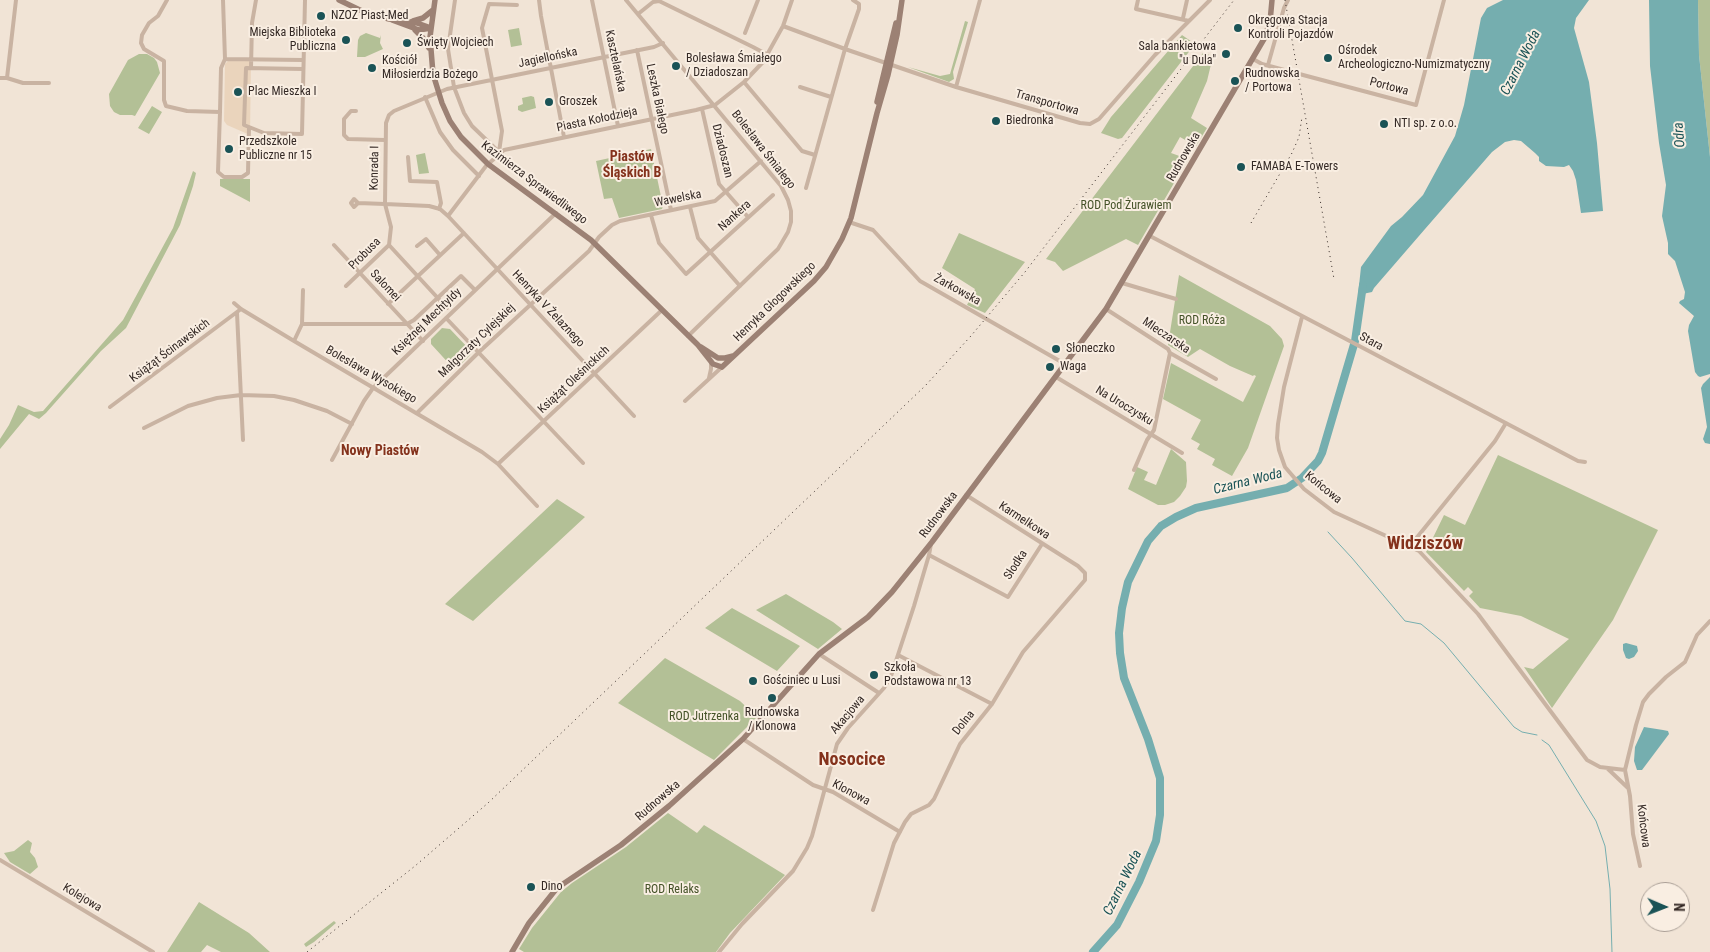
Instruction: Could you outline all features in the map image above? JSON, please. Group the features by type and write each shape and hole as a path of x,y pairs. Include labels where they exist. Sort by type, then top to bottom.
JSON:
{"main road":[{"path":"338,0 364,12 412,22 430,28"},
{"name":"Kazimierza Sprawiedliwego","path":"435,0 430,28 432,69 437,91 447,115 461,137 488,164 556,212 595,244 722,367"},
{"name":"Henryka Głogowskiego","path":"722,367 814,281 834,254 849,222 877,113 877,100 888,64 892,36 902,0"},
{"name":"Rudnowska","path":"512,952 529,923 558,888 640,830 742,739 820,654 872,614 932,542 1106,309 1253,59 1267,31 1272,13 1272,0"},
{"path":"412,22 423,18 433,10"},
{"path":"389,18 413,28 422,30 430,28"},
{"path":"413,28 423,38 430,50"},
{"path":"712,359 735,355"}],"street":[{"path":"7,78 16,0"},
{"path":"167,0 158,16 149,23 140,43 144,49 164,61 164,103 168,107 187,111 220,112"},
{"path":"223,0 225,59 221,68 218,172 221,176 242,177 247,175 249,170 246,68 303,69"},
{"path":"252,68 252,23 256,0"},
{"path":"247,126 264,133 302,134 305,0"},
{"path":"456,0 448,41 450,68 454,87 464,113 472,126 499,152"},
{"path":"540,0 550,68 564,137"},
{"name":"Kasztelańska","path":"592,0 618,126"},
{"name":"Bolesława Śmiałego","path":"626,0 715,105 785,192 791,211 791,222 788,232 778,249 688,336"},
{"path":"745,33 758,0"},
{"path":"715,105 744,82 768,55 783,26 792,0"},
{"path":"806,188 845,49 859,9 859,4 853,0"},
{"path":"956,87 980,0"},
{"path":"1138,0 1136,8 1189,20"},
{"path":"1183,18 1187,0"},
{"name":"Transportowa","path":"783,26 956,87 1080,123 1090,124 1099,119 1132,80 1210,0"},
{"path":"1268,66 1284,8 1288,0"},
{"name":"Portowa","path":"1253,59 1268,66 1416,105 1444,0"},
{"path":"638,14 654,1 664,4 741,40 768,55"},
{"path":"448,216 499,152 503,135 482,28 487,5 491,3 517,5"},
{"name":"Jagiellońska","path":"437,91 663,43"},
{"name":"Leszka Białego","path":"637,50 671,210"},
{"path":"225,59 303,60"},
{"path":"0,78 23,83 49,83"},
{"path":"744,82 802,151 815,156"},
{"path":"800,87 831,97"},
{"name":"Konrada I","path":"437,91 394,111 389,116 386,123 385,140 385,204 429,206 439,209 448,216"},
{"path":"425,97 440,132 453,150 479,176"},
{"name":"Piasta Kołodzieja","path":"499,152 508,148 715,105"},
{"name":"Dziadoszan","path":"702,109 719,184 748,217"},
{"path":"356,111 351,111 344,119 344,135 348,139 385,140"},
{"path":"408,157 410,181 437,182 441,203 439,209"},
{"name":"Wawelska","path":"595,244 601,235 616,222 716,201 760,161"},
{"name":"Nankera","path":"651,215 659,243 686,274 773,194"},
{"path":"358,203 385,204"},
{"name":"Probusa","path":"346,286 389,245 391,228 385,204"},
{"path":"690,206 698,238 740,286"},
{"name":"Księżnej Mechtyldy","path":"332,460 373,388 556,212"},
{"name":"Henryka V Żelaznego","path":"448,216 634,416"},
{"name":"Żarkowska","path":"849,222 873,230 920,281 1065,364"},
{"path":"388,304 464,233"},
{"name":"Stara","path":"1150,236 1578,461 1585,462"},
{"path":"417,246 426,238 440,255"},
{"name":"Małgorzaty Cylejskiej","path":"417,413 479,352 595,244"},
{"name":"Salomei","path":"334,245 423,340"},
{"path":"389,245 447,308"},
{"path":"302,324 407,324 414,320 462,276 475,290"},
{"path":"1122,283 1176,299"},
{"path":"294,341 302,324 303,290"},
{"name":"Bolesława Wysokiego","path":"234,303 294,341 482,452 498,464 537,506"},
{"name":"Książąt Ścinawskich","path":"110,408 241,309"},
{"name":"Mleczarska","path":"1106,309 1168,349 1170,353 1216,379"},
{"name":"Książąt Oleśnickich","path":"498,464 662,310"},
{"path":"236,313 242,440"},
{"name":"Końcowa","path":"1302,316 1284,387 1277,438 1282,461 1309,494 1341,515 1410,546 1422,554 1478,614 1587,760 1600,767 1625,770"},
{"path":"446,318 583,463"},
{"path":"1134,470 1155,426 1170,353"},
{"path":"707,381 711,372 712,359"},
{"name":"Henryka Głogowskiego","path":"685,401 722,367"},
{"name":"Na Uroczysku","path":"1056,377 1182,453"},
{"path":"144,428 188,406 217,398 241,395 274,396 294,400 327,412 352,424"},
{"path":"1410,546 1495,441 1506,423"},
{"name":"Karmelkowa","path":"966,495 1072,562"},
{"name":"Akacjowa","path":"720,952 736,931 800,861 812,836 836,744 880,693 891,676 930,555 932,542"},
{"name":"Słodka","path":"930,555 1008,597 1042,544"},
{"name":"Dolna","path":"873,910 891,852 911,814 928,805 934,799 960,744 992,704 1027,646 1085,580 1086,576 1083,570 1072,562"},
{"name":"Końcowa","path":"1640,866 1633,834 1625,770 1643,702 1666,676 1685,662 1697,635 1710,622"},
{"path":"820,654 880,693"},
{"path":"898,655 992,704"},
{"name":"Klonowa","path":"742,739 813,785 833,792 900,832"},
{"name":"Końcowa","path":"1608,769 1628,788"},
{"name":"Kolejowa","path":"0,860 153,952"}],"green space":[{"path":"1698,0 1710,0 1710,157 1699,55"},
{"path":"965,21 968,22 953,72 954,79 949,82 908,67 940,76 950,74"},
{"path":"519,28 522,45 511,47 508,30"},
{"path":"366,33 380,38 381,35 380,43 383,49 365,57 357,57 358,40 360,36"},
{"path":"1182,35 1195,44 1122,138 1118,139 1101,133 1111,117"},
{"name":"ROD Pod Żurawiem","path":"1203,53 1213,56 1207,81 1191,118 1207,128 1196,146 1180,137 1171,153 1188,159 1138,245 1126,239 1063,271 1055,262 1046,259"},
{"path":"139,54 147,54 154,58 160,73 135,116 120,115 114,112 110,106 109,94 128,60"},
{"path":"534,97 536,108 522,112 518,110 518,106 523,104 522,98"},
{"path":"152,106 162,112 149,134 138,128"},
{"path":"651,149 663,206 662,209 619,218 612,198 604,199 596,161"},
{"path":"425,153 429,173 419,174 416,155"},
{"path":"193,171 196,173 193,186 180,225 126,328 101,351 46,413 39,419 29,414 0,449 0,439 18,405 34,412 43,411 123,320 173,228"},
{"path":"220,179 250,179 250,202 220,186"},
{"path":"959,233 1025,262 985,313 967,305 975,289 942,268"},
{"name":"ROD Róża","path":"1179,275 1270,326 1282,339 1284,346 1248,448 1232,476 1212,465 1215,459 1197,449 1200,444 1191,439 1201,420 1163,399 1171,363 1243,402 1256,376 1230,366 1200,349 1188,357 1168,345"},
{"path":"442,328 450,329 471,351 470,355 457,368 453,368 431,344 431,339"},
{"path":"1171,449 1186,462 1186,487 1174,502 1158,505 1128,489 1137,467 1148,472 1144,480 1156,485"},
{"path":"1498,455 1658,530 1613,620 1552,708 1524,667 1533,669 1569,639 1521,616 1480,608 1469,596 1473,592 1468,587 1464,591 1426,552 1444,515 1465,525"},
{"path":"557,499 585,517 473,621 445,604"},
{"path":"786,594 842,629 818,649 756,610"},
{"path":"732,608 800,646 777,671 705,628"},
{"name":"ROD Jutrzenka","path":"665,658 740,701 757,717 714,760 618,703"},
{"name":"ROD Relaks","path":"668,813 697,833 704,825 785,875 730,933 716,952 524,952 519,949 532,928 561,892 626,847"},
{"path":"28,840 32,843 30,852 35,858 38,867 30,874 10,862 4,853 14,851"},
{"path":"199,902 249,933 270,952 221,952 207,945 201,952 167,952"},
{"path":"334,921 336,923 306,947 304,944"}],"shaded area":[{"name":"Plac Mieszka I","path":"229,60 251,61 250,135 227,125 224,121 225,64"}],"water":[{"path":"1503,0 1589,0 1576,18 1574,28 1589,82 1603,211 1581,213 1576,180 1569,165 1564,167 1546,166 1521,141 1505,142 1492,152 1372,292 1358,295 1361,267 1391,226 1423,195 1455,136 1464,105 1481,18 1487,8"},
{"name":"Odra","path":"1649,0 1698,0 1699,55 1710,157 1710,374 1700,377 1695,372 1688,331 1694,316 1679,303 1684,299 1685,292 1675,261 1668,254 1668,243 1662,216 1666,185 1650,66"},
{"path":"1710,377 1710,444 1705,443 1703,439 1707,427 1701,388"},
{"path":"1623,644 1637,646 1638,651 1634,657 1629,659 1626,658 1623,650"},
{"path":"1644,727 1668,731 1669,734 1642,770 1637,770 1634,761 1635,747"}],"waterway":[{"name":"Czarna Woda","path":"1093,952 1117,925 1139,882 1156,841 1160,815 1160,778 1148,739 1124,678 1120,653 1119,633 1128,582 1148,541 1161,526 1196,508 1287,488 1302,478 1318,461 1355,341 1363,285"},
{"path":"1328,532 1405,621 1421,624 1444,643 1514,727 1522,732 1537,735"},
{"path":"1542,740 1549,745 1596,821 1605,846 1610,889 1612,952"}],"railway":[{"path":"307,952 415,866 488,803 925,386 970,337 1025,272 1234,0"},
{"path":"1285,0 1334,279"},
{"path":"1251,223 1292,153 1299,137 1302,117"}],"place":[{"name":"NZOZ Piast-Med","path":"321,16"},
{"name":"Okręgowa Stacja Kontroli Pojazdów","path":"1238,28"},
{"name":"Miejska Biblioteka Publiczna","path":"346,40"},
{"name":"Święty Wojciech","path":"407,43"},
{"name":"Sala bankietowa \"u Dula\"","path":"1226,54"},
{"name":"Ośrodek Archeologiczno-Numizmatyczny","path":"1328,58"},
{"name":"Bolesława Śmiałego / Dziadoszan","path":"676,66"},
{"name":"Kościół Miłosierdzia Bożego","path":"372,68"},
{"name":"Rudnowska / Portowa","path":"1235,81"},
{"name":"Plac Mieszka I","path":"238,92"},
{"name":"Groszek","path":"549,102"},
{"name":"Biedronka","path":"996,121"},
{"name":"NTI sp. z o.o.","path":"1384,124"},
{"name":"Przedszkole Publiczne nr 15","path":"229,149"},
{"name":"FAMABA E-Towers","path":"1241,167"},
{"name":"Słoneczko","path":"1056,349"},
{"name":"Waga","path":"1050,367"},
{"name":"Szkoła Podstawowa nr 13","path":"874,675"},
{"name":"Gościniec u Lusi","path":"753,681"},
{"name":"Rudnowska / Klonowa","path":"772,698"},
{"name":"Dino","path":"531,887"}],"district":[{"name":"Piastów Śląskich B","path":"632,166"},
{"name":"Nowy Piastów","path":"380,451"},
{"name":"Widziszów","path":"1425,544"},
{"name":"Nosocice","path":"852,760"}]}
